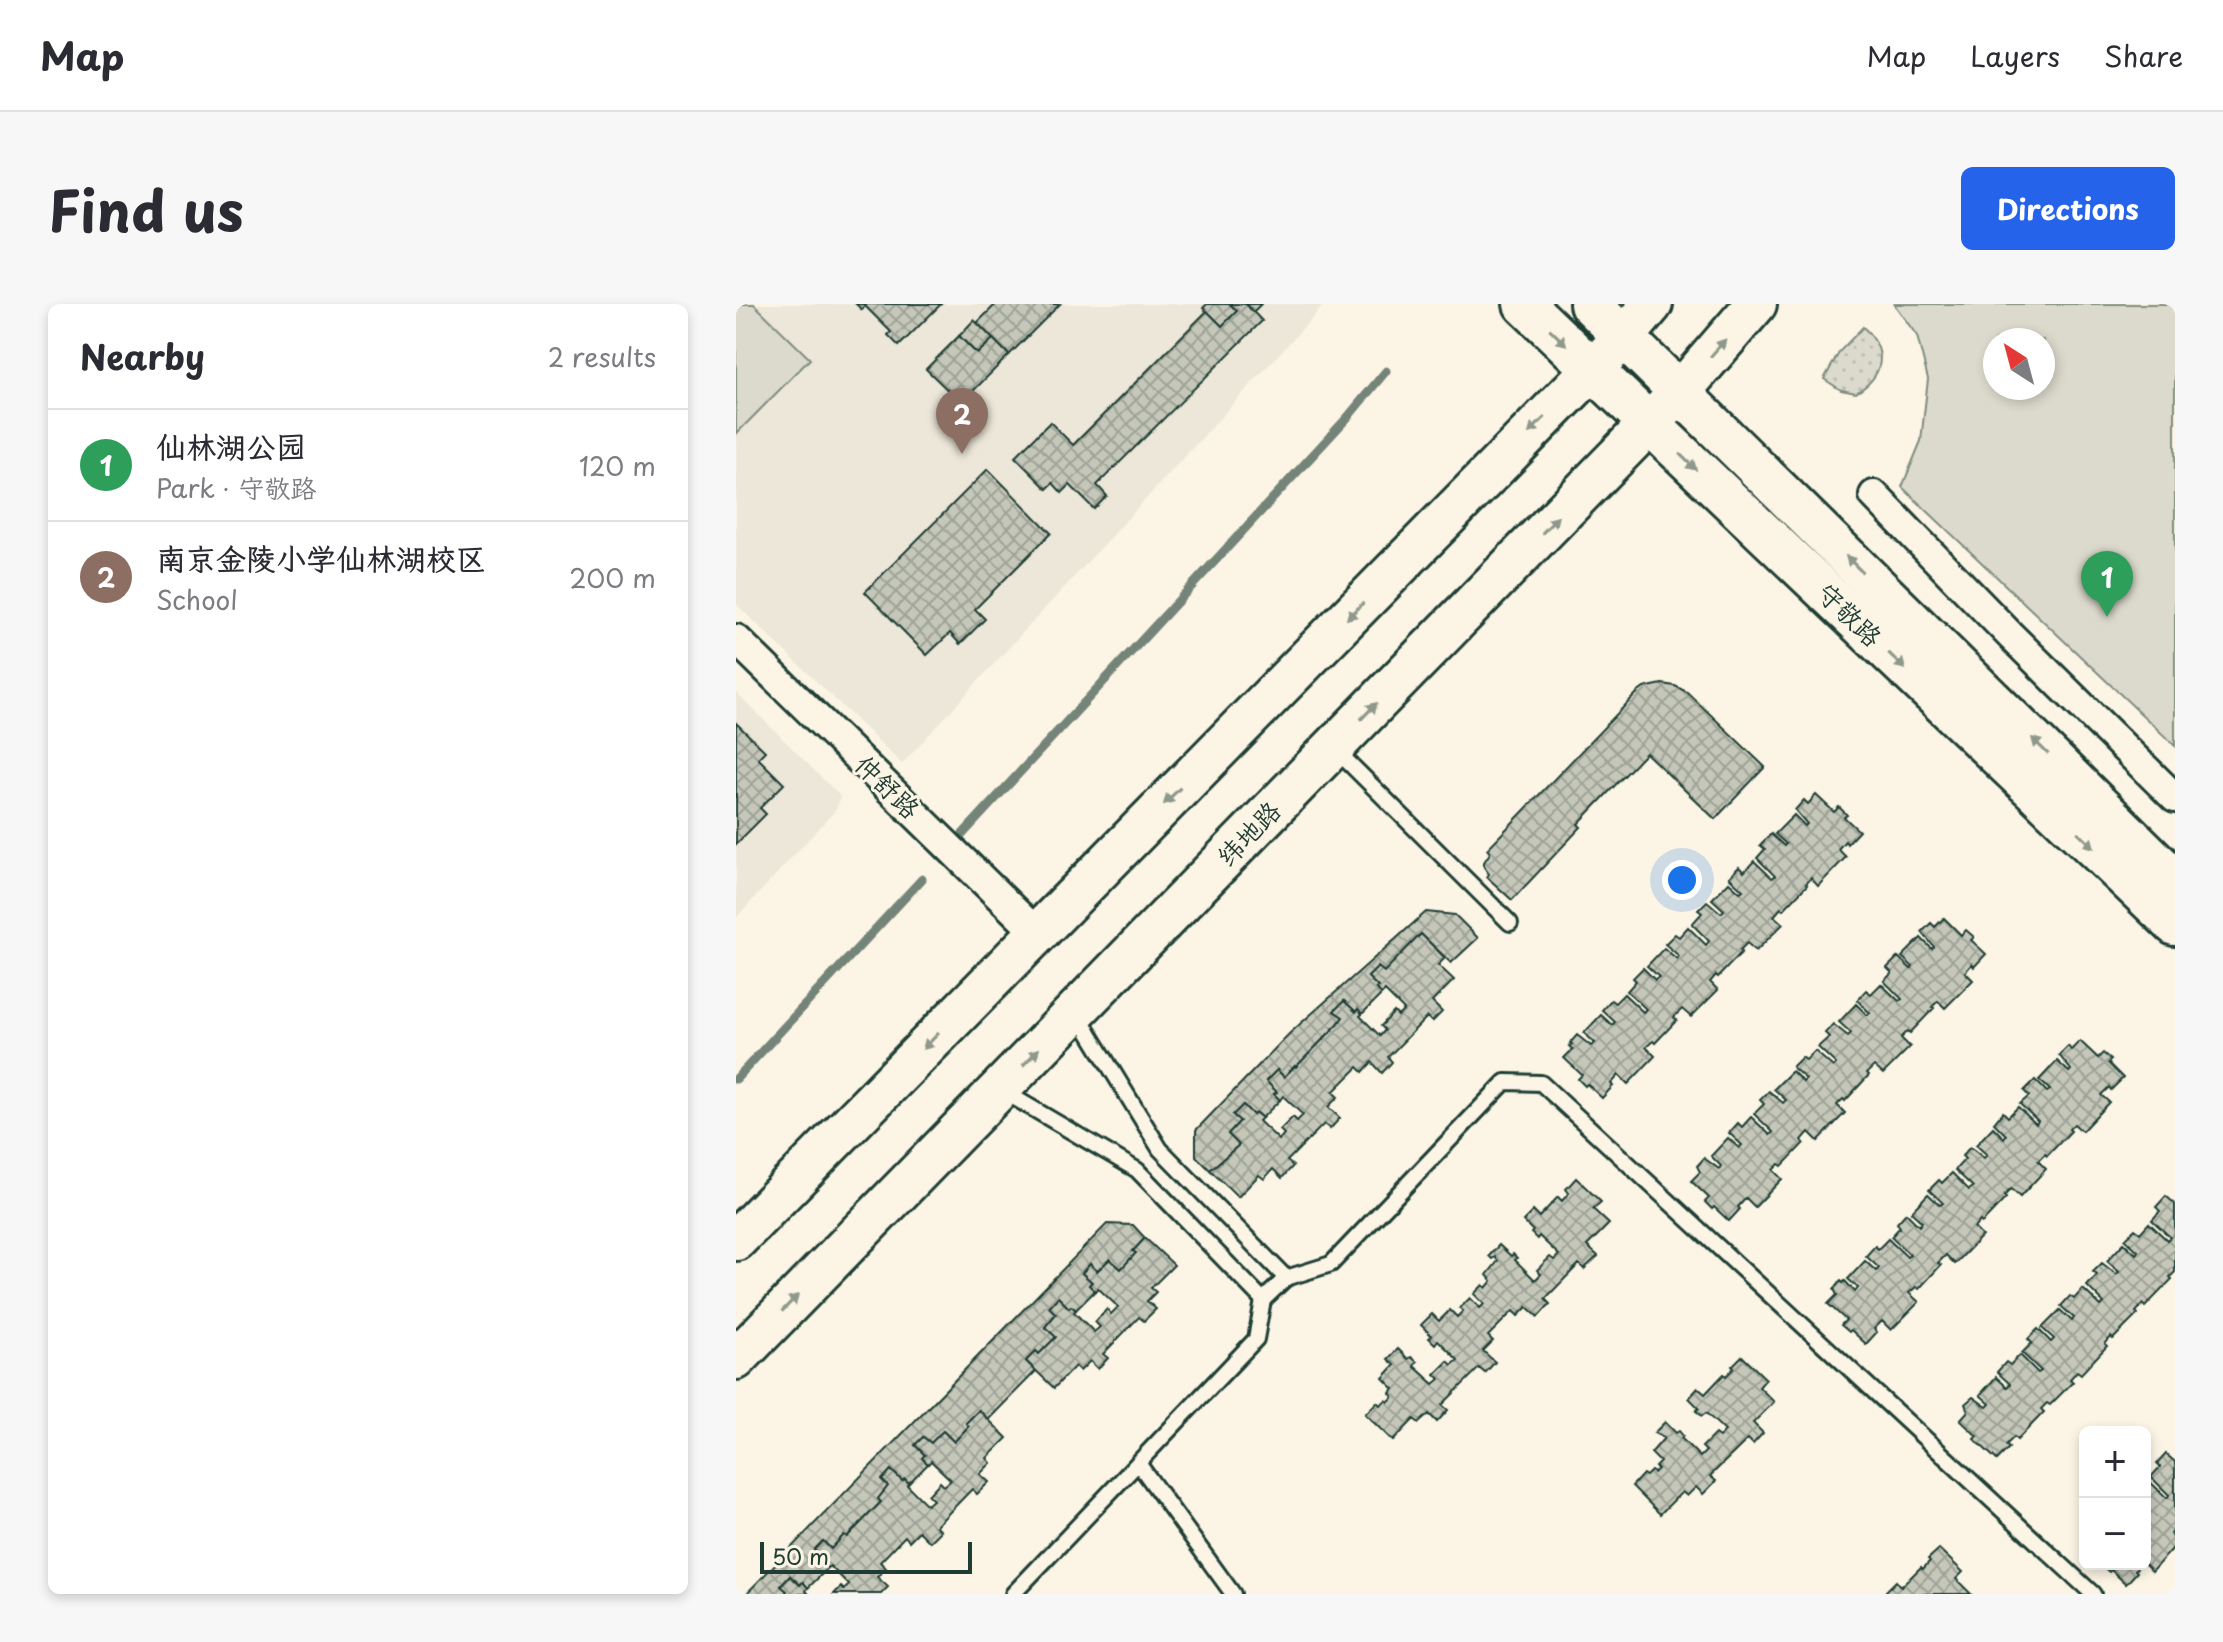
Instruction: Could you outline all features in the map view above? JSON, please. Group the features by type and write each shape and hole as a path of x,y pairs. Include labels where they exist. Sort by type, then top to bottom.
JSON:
{"main road":[{"name":"守敬路","path":"1524,304 2175,925"},
{"name":"守敬路","path":"1590,304 2175,880"},
{"path":"736,1240 1592,370 1652,304"},
{"name":"纬地路","path":"736,1359 1680,392 1756,304"}],"street":[{"path":"1874,495 2175,798"},
{"name":"仲舒路","path":"736,639 1037,933"}],"lane":[{"path":"1333,748 1510,923"},
{"path":"1075,1011 1160,1149 1286,1278"},
{"path":"1013,1594 1256,1339 1263,1300 1286,1278 1331,1264 1505,1082 1541,1083 2093,1594"},
{"path":"1000,1089 1137,1170 1263,1300"},
{"path":"1138,1463 1233,1594"}],"shaded area":[{"path":"736,304 1325,304 902,764 736,604"},
{"path":"736,304 754,304 810,359 736,434"},
{"path":"1894,304 2175,304 2175,746 1902,487 1921,441 1928,379 1917,336"},
{"path":"1863,327 1877,344 1878,370 1856,393 1841,390 1824,379 1840,351"},
{"path":"736,692 840,796 837,808 736,918"}],"building":[{"path":"856,304 941,304 899,346 888,335 891,332 865,306 862,310"},
{"path":"996,304 1060,304 1009,355 977,323"},
{"path":"1207,304 1230,304 1237,311 1222,326 1203,308"},
{"path":"1230,304 1246,304 1262,321 1097,485 1107,496 1094,509 1070,485 1062,493 1053,483 1047,489 1015,457 1050,422 1073,445 1207,311 1222,326 1237,311"},
{"path":"1246,304 1261,304 1253,312"},
{"path":"974,320 993,339 977,354 959,336"},
{"path":"959,336 977,354 993,339 1009,355 961,403 926,369"},
{"path":"988,469 1051,533 975,609 985,619 960,644 950,633 927,655 865,592"},
{"path":"1662,684 1687,692 1765,767 1715,819 1646,753 1578,824 1581,827 1512,900 1487,877 1489,874 1484,862 1490,853 1487,849 1637,693"},
{"path":"736,723 765,751 758,758 784,784 760,808 766,814 736,844"},
{"path":"1816,795 1834,812 1839,807 1847,815 1844,817 1859,831 1838,849 1846,857 1818,886 1811,878 1783,910 1781,908 1774,916 1783,924 1756,951 1747,943 1740,950 1742,952 1710,982 1718,990 1691,1017 1682,1009 1674,1017 1677,1020 1655,1043 1653,1041 1646,1047 1655,1056 1628,1084 1619,1075 1602,1098 1587,1084 1585,1086 1578,1079 1582,1075 1564,1058 1573,1049 1570,1043 1577,1035 1591,1046 1595,1043 1584,1033 1601,1015 1612,1025 1615,1022 1602,1010 1611,1000 1615,1003 1624,994 1643,1012 1646,1009 1627,991 1636,981 1633,978 1643,968 1655,980 1659,977 1647,966 1664,948 1677,959 1679,956 1665,944 1675,934 1679,937 1688,927 1706,945 1709,941 1692,924 1702,913 1698,910 1707,901 1721,913 1724,910 1712,899 1729,882 1740,892 1743,890 1729,877 1739,867 1744,872 1754,861 1772,878 1775,876 1757,858 1765,849 1760,845 1771,834 1784,846 1786,844 1775,834 1794,815 1805,826 1807,824 1795,810 1804,800 1808,804"},
{"path":"1426,912 1455,915 1478,938 1451,963 1421,934 1384,972 1378,967 1368,977 1382,994 1362,1014 1344,1001 1334,1011 1343,1017 1337,1025 1284,1077 1277,1070 1266,1081 1280,1100 1262,1118 1256,1113 1253,1115 1243,1105 1233,1115 1240,1121 1228,1134 1239,1145 1210,1170 1196,1156 1196,1130 1290,1033"},
{"path":"1944,918 1961,935 1966,930 1974,937 1971,940 1986,954 1965,972 1973,980 1945,1008 1938,1001 1910,1033 1908,1031 1901,1038 1910,1047 1883,1074 1874,1066 1867,1073 1869,1075 1845,1101 1843,1099 1837,1105 1845,1113 1818,1141 1809,1132 1802,1140 1804,1143 1782,1166 1779,1164 1773,1170 1782,1179 1755,1207 1746,1198 1729,1221 1714,1207 1712,1209 1705,1202 1709,1198 1691,1181 1700,1172 1697,1166 1704,1158 1719,1169 1721,1166 1711,1156 1728,1138 1739,1148 1742,1145 1729,1133 1738,1123 1742,1127 1751,1117 1770,1135 1773,1132 1754,1114 1764,1104 1760,1100 1769,1091 1783,1103 1786,1100 1774,1089 1792,1071 1803,1082 1806,1079 1792,1067 1802,1057 1806,1060 1815,1051 1833,1067 1836,1064 1818,1047 1829,1037 1825,1033 1833,1024 1848,1036 1851,1033 1839,1022 1856,1004 1867,1015 1870,1013 1857,1000 1866,990 1871,994 1881,984 1899,1001 1902,999 1884,981 1892,973 1887,968 1898,957 1911,969 1913,967 1902,957 1921,938 1932,949 1934,947 1922,932 1931,923 1935,927"},
{"path":"1421,934 1445,958 1438,965 1454,980 1432,1002 1442,1012 1432,1022 1427,1017 1388,1057 1392,1062 1382,1073 1372,1062 1363,1072 1358,1067 1333,1092 1338,1097 1328,1107 1340,1118 1330,1129 1324,1124 1287,1161 1293,1166 1282,1178 1273,1169 1264,1179 1259,1175 1238,1197 1210,1170 1239,1145 1228,1134 1240,1121 1233,1115 1243,1105 1253,1115 1256,1113 1262,1118 1259,1121 1279,1140 1284,1134 1280,1130 1293,1117 1297,1121 1303,1115 1283,1096 1280,1100 1266,1081 1277,1070 1284,1077 1337,1025 1343,1017 1334,1011 1344,1001 1356,1012 1358,1009 1362,1014 1360,1016 1380,1036 1385,1030 1381,1026 1394,1012 1398,1016 1404,1010 1385,991 1382,994 1376,989 1378,987 1368,977 1378,967 1384,972"},
{"path":"2080,1041 2098,1058 2103,1053 2123,1078 2101,1095 2109,1102 2082,1131 2074,1124 2047,1156 2045,1154 2038,1161 2046,1169 2020,1197 2011,1189 1982,1223 1980,1221 1974,1228 1982,1236 1955,1264 1946,1255 1919,1289 1916,1287 1909,1293 1919,1302 1891,1330 1882,1321 1866,1344 1851,1330 1849,1332 1841,1325 1846,1320 1828,1304 1837,1295 1834,1289 1845,1281 1855,1292 1858,1288 1848,1279 1865,1261 1876,1271 1879,1268 1866,1256 1875,1246 1878,1249 1888,1239 1907,1257 1910,1255 1891,1237 1900,1227 1897,1223 1906,1213 1919,1226 1922,1222 1911,1212 1928,1194 1940,1205 1943,1203 1929,1190 1952,1173 1969,1190 1973,1187 1955,1170 1965,1159 1962,1156 1970,1147 1984,1158 1987,1155 1976,1145 1993,1127 2004,1138 2006,1135 1994,1123 2003,1112 2008,1117 2018,1107 2036,1124 2038,1121 2020,1104 2029,1096 2024,1091 2035,1080 2047,1092 2050,1090 2039,1080 2057,1061 2069,1072 2071,1070 2059,1055 2068,1046 2071,1050"},
{"path":"1576,1178 1601,1202 1593,1209 1609,1224 1587,1246 1598,1256 1584,1269 1579,1264 1545,1299 1550,1304 1538,1317 1527,1307 1518,1316 1513,1311 1488,1336 1493,1341 1483,1351 1495,1362 1485,1373 1479,1368 1442,1405 1448,1410 1437,1422 1429,1414 1419,1423 1414,1419 1393,1441 1365,1414 1377,1402 1380,1405 1393,1397 1390,1393 1394,1389 1383,1378 1395,1365 1388,1359 1398,1349 1408,1359 1411,1357 1417,1362 1414,1366 1434,1384 1440,1379 1435,1374 1448,1361 1452,1365 1458,1360 1438,1340 1435,1344 1421,1325 1432,1314 1439,1321 1450,1310 1457,1317 1463,1311 1460,1308 1470,1298 1480,1308 1484,1304 1474,1294 1492,1281 1487,1275 1498,1261 1489,1256 1499,1245 1511,1256 1513,1254 1535,1280 1541,1274 1537,1270 1550,1257 1554,1260 1559,1255 1539,1236 1537,1239 1523,1221 1533,1211 1539,1217 1558,1197 1562,1201 1569,1193 1566,1189"},
{"path":"2166,1196 2175,1204 2175,1272 2170,1277 2172,1279 2145,1307 2143,1304 2136,1312 2138,1314 2113,1339 2111,1337 2105,1344 2107,1346 2081,1374 2077,1371 2070,1379 2073,1382 2050,1405 2047,1403 2041,1409 2044,1412 2017,1440 2014,1437 2006,1445 2009,1448 1997,1460 1974,1439 1977,1436 1960,1420 1968,1411 1965,1404 1973,1397 1987,1407 1990,1404 1980,1395 1996,1377 2007,1387 2010,1384 1997,1372 2006,1362 2010,1365 2020,1355 2038,1373 2041,1371 2022,1353 2032,1343 2028,1339 2038,1329 2051,1342 2054,1339 2042,1328 2060,1310 2072,1321 2074,1318 2061,1306 2070,1296 2074,1299 2083,1289 2101,1306 2104,1303 2087,1286 2097,1275 2093,1272 2102,1263 2116,1274 2119,1272 2107,1261 2124,1243 2136,1254 2138,1251 2125,1239 2135,1229 2140,1233 2149,1223 2167,1240 2170,1237 2152,1220 2160,1211 2156,1207"},
{"path":"1107,1224 1133,1225 1145,1238 1121,1269 1110,1259 1097,1271 1090,1264 1082,1273 1092,1282 1089,1285 1095,1291 1076,1310 1071,1306 1069,1308 1058,1297 1049,1307 1056,1314 1045,1327 1056,1337 1039,1354 1036,1351 1026,1361 1036,1371 988,1420 979,1410 954,1442 943,1431 931,1443 923,1437 915,1445 925,1455 922,1458 928,1464 909,1483 905,1479 902,1481 891,1470 882,1480 888,1486 878,1499 881,1502 831,1549 823,1541 814,1550 828,1568 808,1588 790,1576 781,1586 787,1591 785,1594 746,1594"},
{"path":"1145,1238 1174,1265 1151,1288 1156,1292 1147,1301 1156,1309 1144,1321 1139,1317 1103,1354 1108,1358 1098,1369 1090,1361 1080,1371 1075,1366 1054,1388 1026,1361 1036,1351 1039,1354 1056,1337 1045,1327 1056,1314 1049,1307 1058,1297 1069,1308 1071,1306 1076,1310 1074,1312 1094,1332 1100,1327 1095,1322 1107,1309 1111,1314 1118,1307 1098,1288 1095,1291 1089,1285 1092,1282 1082,1273 1090,1264 1097,1271 1110,1259 1121,1269"},
{"path":"1742,1356 1766,1379 1759,1387 1774,1402 1753,1423 1763,1433 1753,1444 1748,1439 1710,1476 1716,1481 1703,1494 1696,1487 1687,1496 1682,1492 1660,1514 1632,1486 1643,1474 1646,1476 1658,1469 1655,1467 1660,1462 1651,1453 1664,1438 1654,1433 1665,1422 1676,1433 1679,1431 1683,1436 1681,1438 1700,1457 1706,1451 1702,1447 1715,1434 1719,1437 1725,1431 1706,1413 1702,1416 1696,1411 1699,1408 1689,1398 1698,1388 1705,1394 1734,1368 1732,1366"},
{"path":"979,1410 1007,1438 987,1458 991,1463 980,1474 989,1482 977,1494 972,1489 936,1526 941,1531 930,1542 919,1531 909,1541 905,1536 880,1562 886,1568 877,1577 888,1587 881,1594 834,1594 841,1587 844,1590 849,1585 830,1566 828,1568 822,1563 824,1560 814,1550 823,1541 831,1549 881,1502 878,1499 888,1486 882,1480 891,1470 902,1481 905,1479 927,1505 933,1500 928,1495 940,1482 944,1486 951,1480 931,1461 928,1464 922,1458 925,1455 915,1445 923,1437 931,1443 943,1431 954,1442"},
{"path":"2166,1454 2175,1462 2175,1528 2170,1534 2175,1539 2175,1546 2152,1571 2151,1483 2167,1498 2169,1495 2151,1477 2160,1467 2157,1464"},
{"path":"1939,1549 1963,1572 1956,1579 1971,1594 1889,1594 1886,1591 1896,1581 1901,1587 1921,1567 1923,1569"},
{"path":"2111,1570 2135,1570 2137,1572 2126,1584"},
{"path":"790,1576 800,1585 803,1582 809,1594 785,1594 787,1591 781,1586"}],"waterway":[{"path":"961,836 1347,418 1386,371"},
{"path":"736,1079 922,879"}],"place":[{"name":"南京金陵小学仙林湖校区","path":"962,454"},
{"name":"仙林湖公园","path":"2107,617"}]}
